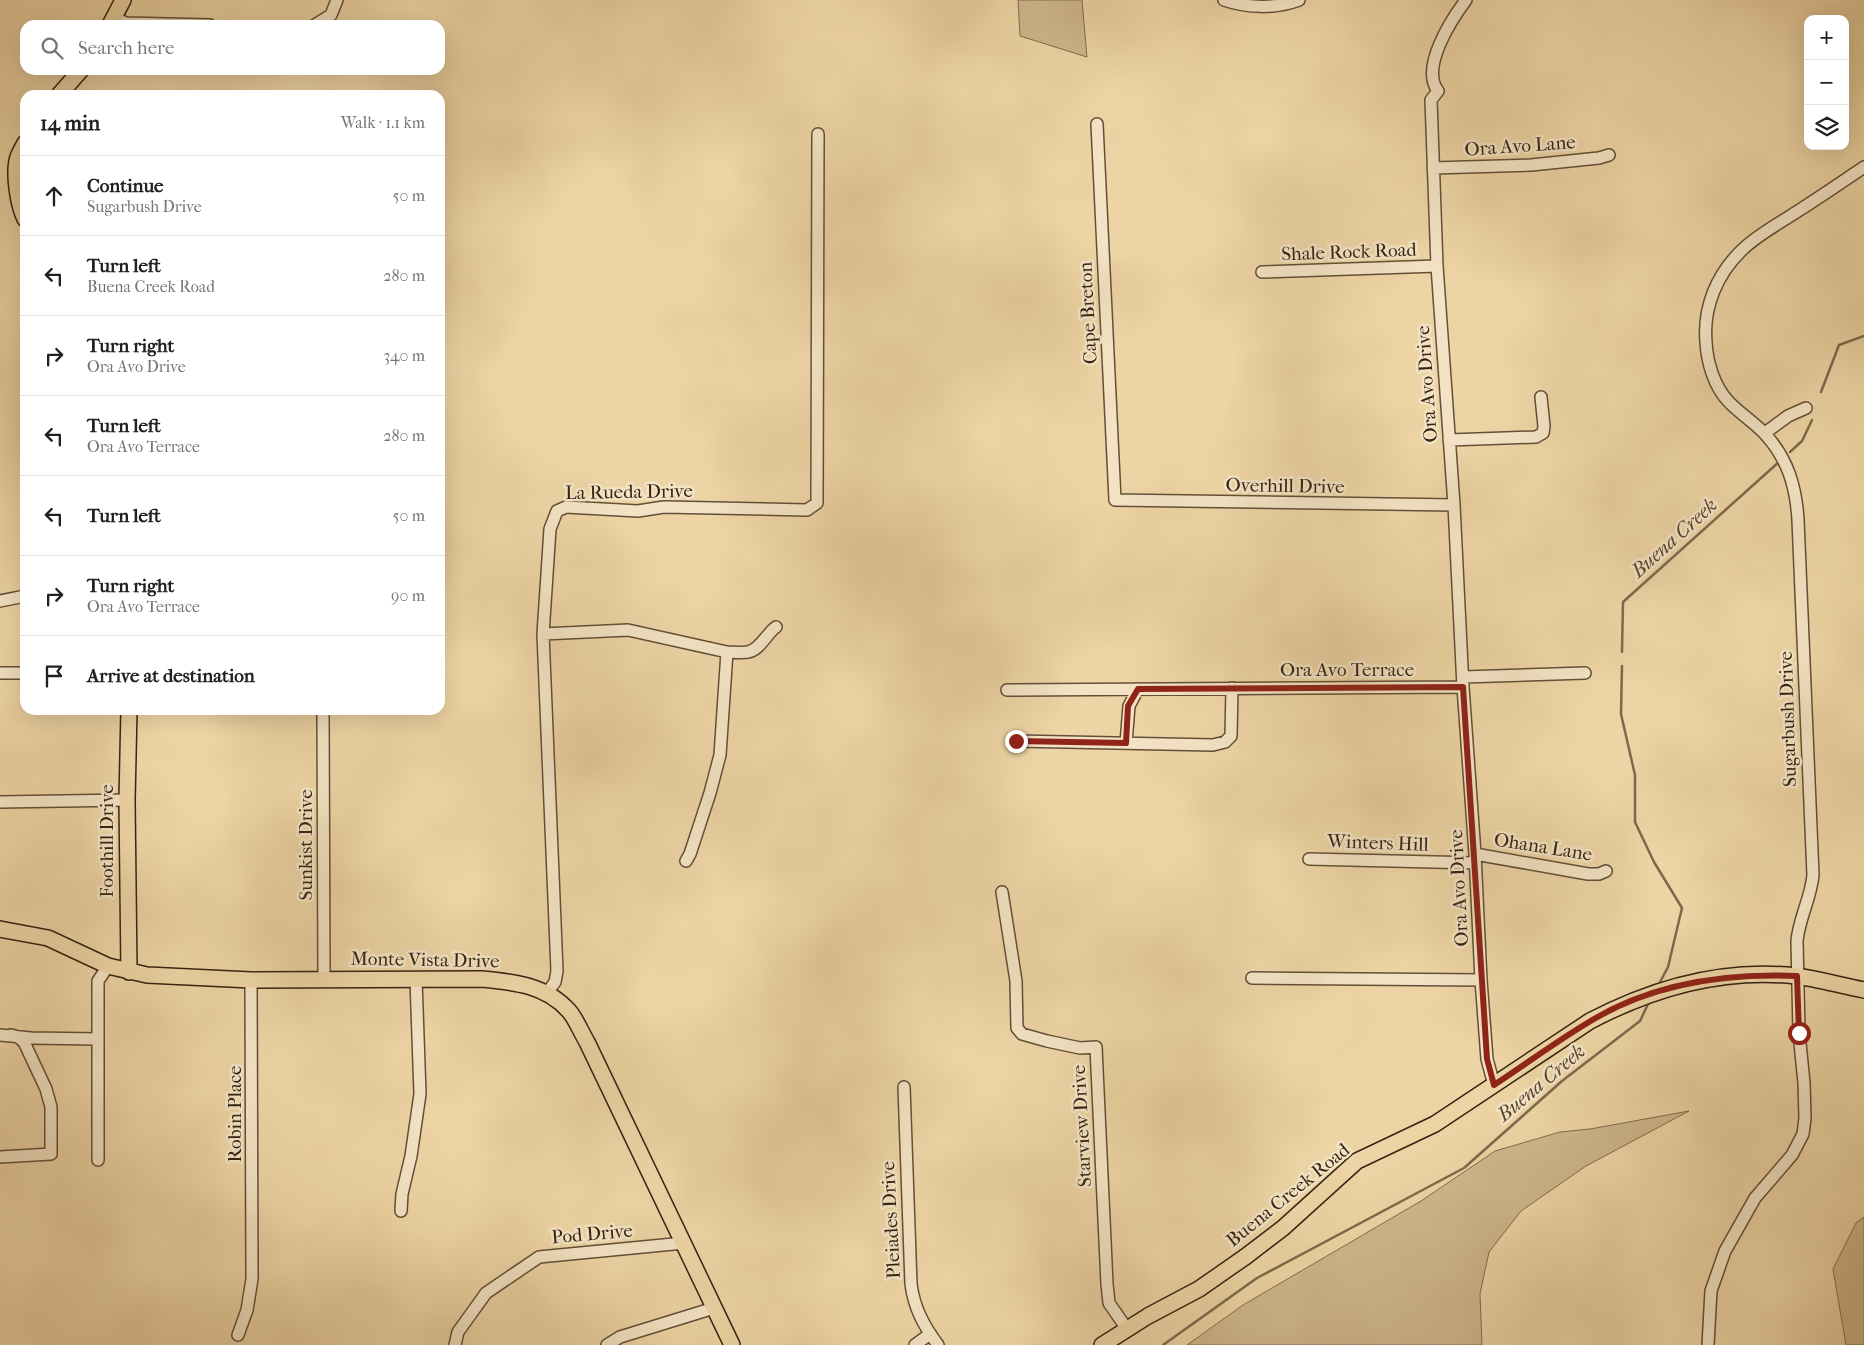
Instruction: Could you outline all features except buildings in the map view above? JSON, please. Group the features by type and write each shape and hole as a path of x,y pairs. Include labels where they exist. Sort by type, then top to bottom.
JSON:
{"main road":[{"path":"113,20 123,0"},
{"path":"64,90 77,75"},
{"path":"20,153 17,159 17,185 20,204"},
{"name":"Foothill Drive","path":"128,715 126,800 129,972"},
{"name":"Monte Vista Drive","path":"0,929 48,938 108,966 146,975 251,980 482,979 517,982 546,993 569,1011 587,1042 732,1345"},
{"name":"Buena Creek Road","path":"1102,1345 1148,1316 1199,1289 1245,1257 1282,1228 1357,1161 1435,1124 1590,1021 1613,1009 1682,984 1734,976 1797,976 1864,990"}],"street":[{"path":"323,20 331,15 337,0"},
{"path":"1224,0 1234,4 1267,7 1299,0"},
{"name":"Ora Avo Drive","path":"1466,0 1448,26 1439,45 1431,71 1434,87 1438,91 1431,100 1437,266 1454,505 1481,980 1487,1059 1494,1085"},
{"name":"Cape Breton","path":"1097,124 1115,500"},
{"name":"La Rueda Drive","path":"546,993 555,982 558,971 543,634 550,529 557,511 566,507 638,511 664,507 807,510 817,503 818,134"},
{"name":"Ora Avo Lane","path":"1433,168 1531,165 1599,158 1609,155"},
{"name":"Sugarbush Drive","path":"1708,1345 1711,1291 1725,1251 1755,1198 1792,1155 1803,1134 1805,1118 1799,1033 1798,931 1809,897 1813,875 1795,489 1782,456 1765,434 1726,399 1713,374 1707,353 1705,327 1713,292 1724,271 1743,249 1864,167"},
{"name":"Shale Rock Road","path":"1262,272 1437,266"},
{"path":"1449,440 1536,437 1542,433 1544,426 1541,397"},
{"path":"1765,434 1788,416 1806,408"},
{"name":"Overhill Drive","path":"1115,500 1454,505"},
{"path":"0,601 20,597"},
{"path":"543,634 628,630 727,652 749,652 758,646 770,631 776,627"},
{"path":"686,861 710,793 720,755 727,652"},
{"path":"0,673 20,673"},
{"name":"Ora Avo Terrace","path":"1007,690 1232,688 1463,682 1586,673"},
{"path":"1016,741 1212,744 1225,742 1231,736 1232,688"},
{"path":"1126,743 1128,706 1138,689"},
{"name":"Sunkist Drive","path":"323,715 324,980"},
{"path":"0,802 126,800"},
{"name":"Winters Hill","path":"1309,859 1475,859"},
{"name":"Ohana Lane","path":"1475,859 1588,874 1599,874 1606,871"},
{"name":"Starview Drive","path":"1002,892 1016,980 1017,1028 1022,1034 1047,1041 1080,1048 1096,1047 1109,1303 1127,1329"},
{"path":"98,1160 98,980 108,966"},
{"path":"1252,978 1481,980"},
{"path":"401,1211 402,1194 411,1156 420,1094 416,979"},
{"name":"Robin Place","path":"238,1336 247,1310 252,1279 251,980"},
{"path":"6,1035 31,1038 97,1039"},
{"path":"0,1157 51,1154 51,1107 46,1089 24,1042 18,1037 6,1035"},
{"name":"Pleiades Drive","path":"904,1087 911,1284 917,1311 938,1345"},
{"name":"Pod Drive","path":"455,1345 458,1332 486,1293 539,1257 684,1243"},
{"path":"607,1345 620,1337 714,1308"},
{"path":"915,1345 930,1334"}],"shaded area":[{"path":"1018,0 1082,0 1087,57 1020,36"},
{"path":"1689,1111 1586,1166 1521,1211 1489,1252 1480,1294 1482,1345 1187,1345 1243,1305 1421,1201 1495,1151 1560,1132 1590,1129"},
{"path":"1864,1217 1864,1345 1846,1345 1833,1269 1856,1223"}],"waterway":[{"name":"Buena Creek","path":"1821,392 1839,345 1864,336"},
{"name":"Buena Creek","path":"1790,452 1802,441 1812,420"},
{"name":"Buena Creek","path":"1622,652 1623,602 1780,461"},
{"name":"Buena Creek","path":"1622,666 1621,714 1635,775 1635,822 1654,862 1682,908 1668,967 1658,986"},
{"name":"Buena Creek","path":"1163,1345 1257,1278 1464,1168 1562,1081 1640,1021 1649,1002"}],"route":[{"path":"1016,741 1126,743 1128,706 1138,689 1463,687 1487,1059 1494,1085 1590,1021 1645,996 1682,984 1742,975 1797,976 1799,1033"}]}
